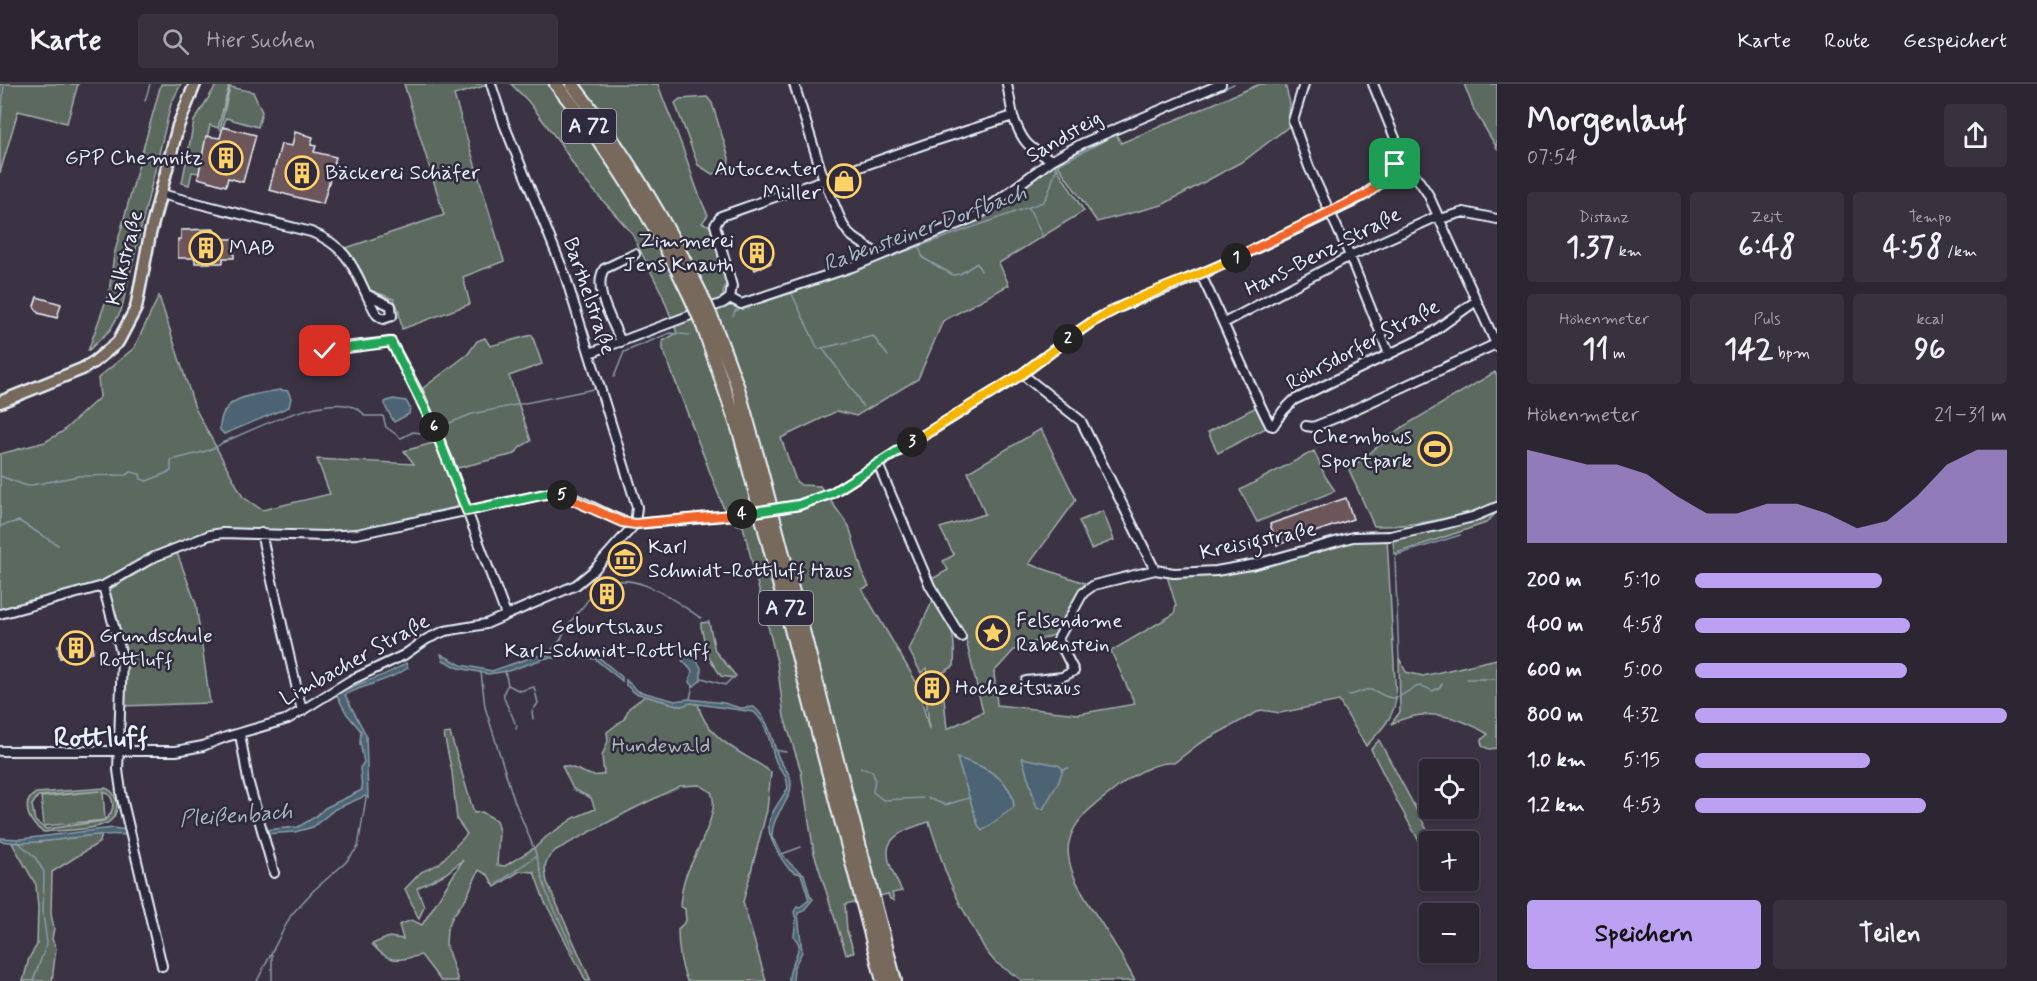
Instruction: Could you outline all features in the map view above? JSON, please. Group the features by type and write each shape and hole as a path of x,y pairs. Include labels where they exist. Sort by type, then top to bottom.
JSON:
{"highway":[{"name":"A 72","path":"556,84 631,187 696,296"},
{"name":"A 72","path":"572,84 610,135 647,191 680,249 696,296 741,397 895,981"},
{"name":"A 72","path":"708,324 744,450 883,981"}],"main road":[{"name":"Kalkstraße","path":"0,402 88,366 118,342 136,308 150,234 178,126 195,84"},
{"name":"Kalkstraße","path":"0,394 36,387"}],"street":[{"name":"Barthelstraße","path":"491,84 504,124 565,275 637,508 635,524"},
{"path":"794,84 824,180 843,225 850,235 879,255"},
{"path":"1007,84 1013,116 1024,142 1035,152 1052,160"},
{"name":"Sandsteig","path":"730,298 737,303 747,303 852,267 977,216 1052,160 1113,129 1221,84"},
{"path":"1304,84 1293,121 1309,167 1350,256 1389,354"},
{"path":"0,615 104,586 154,557 210,535 236,532 325,536 357,534 557,493 622,522 635,524 735,515 799,505 832,493 1022,374 1100,317 1201,275 1331,213 1373,189 1399,159 1397,143 1373,84"},
{"path":"590,353 730,298 732,286 716,229 718,218 925,144 1013,116"},
{"path":"1306,426 1313,427 1338,417 1496,345 1439,217 1412,169 1399,159"},
{"name":"Kalkstraße","path":"161,194 311,232 330,240 348,258 368,295"},
{"name":"Hans-Benz-Straße","path":"1224,323 1350,256 1439,217 1464,212 1497,219"},
{"path":"621,342 600,291 600,279 604,269 635,254"},
{"path":"1201,275 1224,323"},
{"name":"Röhrsdorfer Straße","path":"1224,323 1259,403 1273,426 1294,400 1427,336 1476,301"},
{"path":"323,349 325,351 391,342 435,430 506,615"},
{"path":"1022,374 1081,421 1155,570"},
{"path":"878,464 930,586 961,637"},
{"name":"Kreisigstraße","path":"1026,681 1062,677 1074,671 1058,639 1074,608 1089,587 1155,570 1174,573 1226,569 1353,537 1389,536 1437,526 1473,517 1497,507"},
{"name":"Limbacher Straße","path":"0,751 176,751 203,746 288,719 351,680 405,654 427,639 445,631 486,624 586,578 635,524"},
{"path":"261,533 302,711"},
{"path":"104,586 122,656 118,770 127,826 162,966"},
{"path":"240,734 248,780 274,873"}],"green space":[{"path":"0,84 78,84 67,123 18,111 0,173"},
{"path":"161,84 181,84 171,104 121,311 110,330 88,351 109,292 114,255"},
{"path":"217,84 229,86 218,128 210,125 199,173 192,172 189,185 182,183 194,121"},
{"path":"404,84 491,84 454,95 504,261 463,277 470,304 402,329 394,299 370,290 361,270 346,248 444,215"},
{"path":"511,84 658,84 708,215 702,223 711,226 713,230 727,281 723,293 728,306 742,307 792,293 980,216 1054,163 1084,211 999,263 1009,285 943,321 918,379 856,416 837,411 781,438 796,481 801,485 820,486 849,526 863,574 869,586 862,589 918,685 929,729 926,694 934,698 944,698 947,729 983,712 966,640 930,580 948,570 943,561 954,555 940,528 985,514 968,472 1041,429 1076,500 1029,564 1085,583 1056,634 1014,650 994,672 997,705 1078,714 1135,704 1111,651 1174,614 1176,605 1167,576 1215,573 1354,539 1387,538 1396,699 1389,719 1366,746 1339,701 1280,713 1261,710 1200,743 1174,763 1158,765 1134,776 1092,807 1075,826 1069,842 1068,854 1075,879 1135,981 1023,981 995,962 986,951 959,902 946,873 929,822 901,833 893,839 889,846 890,864 902,891 892,893 894,900 890,899 888,894 845,904 847,931 854,952 846,954 814,853 801,771 784,717 777,662 743,526 736,524 724,509 663,349 663,341 677,333 662,294 631,232 580,175 560,143 528,101"},
{"path":"1260,84 1285,84 1290,103 1288,127 1245,160 1162,205 1097,222 1057,164 1083,148 1116,134 1121,143"},
{"path":"1464,84 1497,84 1497,148 1474,110"},
{"path":"230,87 253,92 262,112 258,127 226,118 222,130 220,129"},
{"path":"707,97 712,103 729,158 728,171 712,174 698,165 675,103 680,99"},
{"path":"159,296 195,408 243,497 262,510 330,494 317,459 414,464 404,451 437,442 459,502 457,507 417,515 418,517 357,535 224,530 102,584 0,611 0,454 45,442 62,432 100,397 98,378 134,348"},
{"path":"532,335 542,364 509,376 531,441 520,447 515,454 457,468 422,389 468,354 477,341 485,338 490,346"},
{"name":"Chembows Sportpark","path":"1495,372 1497,376 1497,503 1437,520 1405,525 1374,526 1349,470 1399,429"},
{"path":"1258,406 1268,427 1218,453 1208,432"},
{"path":"1314,451 1325,476 1335,491 1257,522 1240,490"},
{"path":"1103,511 1114,540 1091,549 1079,521"},
{"path":"1497,512 1486,523 1394,554 1393,539 1475,521"},
{"path":"176,550 196,604 210,703 122,706 124,675 107,591"},
{"path":"934,598 951,630 954,666 929,681 927,668 921,673 909,650"},
{"path":"709,622 715,651 736,676 734,678 721,676 708,656 701,623"},
{"path":"1399,658 1406,672 1423,676 1497,659 1497,748 1489,749 1482,746 1481,740 1488,734 1465,722 1441,715 1416,716 1391,724 1400,712"},
{"name":"Hundewald","path":"645,696 681,706 690,703 698,704 702,716 717,736 771,772 767,810 743,902 766,981 687,981 678,936 678,929 686,921 685,909 680,906 682,892 685,878 705,835 713,811 711,792 700,785 680,786 631,810 556,850 547,861 545,868 547,882 591,981 586,981 544,900 534,872 520,871 495,887 488,875 479,870 466,898 447,929 446,945 458,981 441,981 421,955 406,959 389,958 372,944 389,937 403,939 399,925 412,920 422,925 463,860 445,874 417,888 424,906 419,919 405,889 421,872 439,864 467,834 457,820 452,772 444,734 450,733 474,813 482,812 496,820 499,831 497,865 505,866 536,847 546,837 574,818 595,809 591,798 573,789 562,766 593,775 604,774 602,756 608,741 607,732 624,719 629,708"},
{"path":"1379,740 1419,815 1419,819 1421,819 1428,831 1419,831 1419,841 1398,803 1371,749"},
{"path":"105,788 114,794 117,804 112,820 100,826 44,832 34,825 28,814 28,802 36,793","holes":["100,791 41,797 44,826 105,820 46,829 35,821 32,805 38,796","103,791 111,797 113,805 105,820"]},
{"path":"102,834 100,842 52,872 51,914 54,928 52,939 56,948 52,981 23,981 29,958 37,945 38,908 36,885 12,843"}],"water":[{"path":"280,390 288,391 291,398 289,407 224,434 220,430 221,418 232,403 249,396"},
{"path":"393,399 406,401 410,408 409,414 394,422 385,406 385,402"},
{"path":"686,651 692,652 701,668 701,680 694,686 689,682 692,671 682,660 682,655"},
{"path":"582,652 596,655 622,677 622,681 595,659 546,658 508,671 488,674 459,668 443,660 441,654 461,665 492,671 535,656"},
{"path":"406,663 408,668 400,673 345,695 366,735 368,798 365,796 335,809 313,827 295,832 265,834 264,830 298,827 325,808 362,790 360,768 364,762 360,743 361,731 347,714 337,696 338,693"},
{"path":"626,680 638,691 675,701 688,699 724,703 740,708 754,707 767,724 778,756 791,781 788,797 775,822 772,837 785,858 804,874 810,896 813,899 803,911 798,913 802,952 794,967 793,981 789,981 789,976 799,944 794,936 796,919 794,912 797,906 800,907 809,900 801,874 794,872 786,865 770,836 769,821 788,788 786,778 777,763 762,722 754,712 691,703 681,706 635,693 626,685"},
{"path":"957,758 994,774 1008,788 1012,797 1014,807 982,831 978,825"},
{"path":"1022,758 1058,765 1063,769 1043,809 1037,808"},
{"path":"113,828 126,830 127,835 95,835 16,843 0,841 0,838 21,839"}],"building":[{"name":"GPP Chemnitz","path":"223,127 256,135 243,182 228,178 226,186 198,178 206,136 220,138"},
{"name":"Bäckerei Schäfer","path":"295,132 313,137 311,145 316,146 314,152 336,157 323,204 269,190 281,144 292,146"},
{"name":"MAB","path":"214,229 215,239 234,239 234,258 223,258 223,263 195,263 195,258 178,258 178,239 181,239 181,230"},
{"name":"Zimmerei Jens Knauth","path":"759,237 771,263 755,270 743,244"},
{"path":"37,297 61,304 57,318 38,313 34,306"},
{"path":"1346,498 1353,519 1277,545 1270,524"},
{"name":"Geburtshaus Karl-Schmidt-Rottluff","path":"610,584 616,598 605,603 598,589"},
{"name":"Grundschule Rottluff","path":"91,639 93,652 60,658 58,645"}],"waterway":[{"path":"0,131 4,84"},
{"path":"145,101 150,84"},
{"name":"Rabensteiner Dorfbach","path":"873,263 1043,202 1059,164 1121,132 1234,84"},
{"path":"1029,208 1043,237"},
{"path":"919,247 923,258 953,275 960,274 977,263 981,271"},
{"name":"Rabensteiner Dorfbach","path":"733,316 735,311 837,276"},
{"path":"792,294 818,349 873,336 888,356"},
{"name":"Rabensteiner Dorfbach","path":"614,377 624,352 670,333 690,335"},
{"path":"823,349 863,407"},
{"name":"Rabensteiner Dorfbach","path":"437,428 472,414 594,389"},
{"name":"Rabensteiner Dorfbach","path":"0,476 27,486 79,476 126,475 131,472 140,474 141,479 147,481 171,471 171,460 212,449 274,420 317,407 337,405 354,407 365,416 383,416 386,427 401,438 413,432 429,434 433,431"},
{"path":"0,526 19,521 58,545"},
{"path":"1399,659 1395,559 1397,555 1460,535"},
{"path":"549,656 571,621 592,595 600,587 613,582 639,583 666,596 701,618"},
{"path":"505,671 508,685 504,691 504,698 510,711"},
{"path":"481,672 485,707 514,800 535,851 546,891 574,952"},
{"path":"702,678 725,685 733,677"},
{"path":"1467,679 1497,679"},
{"path":"1348,695 1370,690 1393,698 1416,687 1426,687 1432,691 1442,684"},
{"path":"508,685 520,691 534,687 538,703 534,709"},
{"path":"690,699 693,685"},
{"path":"532,711 533,719"},
{"path":"511,713 515,723"},
{"path":"516,729 517,725"},
{"path":"775,750 786,752"},
{"path":"860,768 872,771 875,779 873,792 883,800 923,798"},
{"path":"1063,769 1069,768"},
{"path":"257,981 291,915 314,890 345,863 358,847 366,798"},
{"path":"928,798 945,805 969,798"},
{"path":"17,841 35,857 44,872 43,914 47,943 33,981"},
{"path":"782,854 801,847"},
{"path":"498,883 536,856"},
{"path":"272,955 272,981"}],"place":[{"name":"GPP Chemnitz","path":"226,158"},
{"name":"Bäckerei Schäfer","path":"302,173"},
{"name":"Autocenter Müller","path":"844,181"},
{"name":"MAB","path":"206,248"},
{"name":"Zimmerei Jens Knauth","path":"757,253"},
{"name":"Chembows Sportpark","path":"1435,449"},
{"name":"Karl Schmidt-Rottluff Haus","path":"625,559"},
{"name":"Geburtshaus Karl-Schmidt-Rottluff","path":"607,594"},
{"name":"Felsendome Rabenstein","path":"993,633"},
{"name":"Grundschule Rottluff","path":"76,648"},
{"name":"Hochzeitshaus","path":"932,688"}],"district":[{"name":"Rottluff","path":"101,738"}],"route":[{"path":"325,351 391,342 419,394 467,511 550,493 557,493 622,522 635,524 648,521 735,515 799,505 832,493 1022,374 1093,321 1115,309 1201,275 1353,202 1379,184 1395,164"}],"water label":[{"name":"Pleißenbach","path":"236,816"}]}
